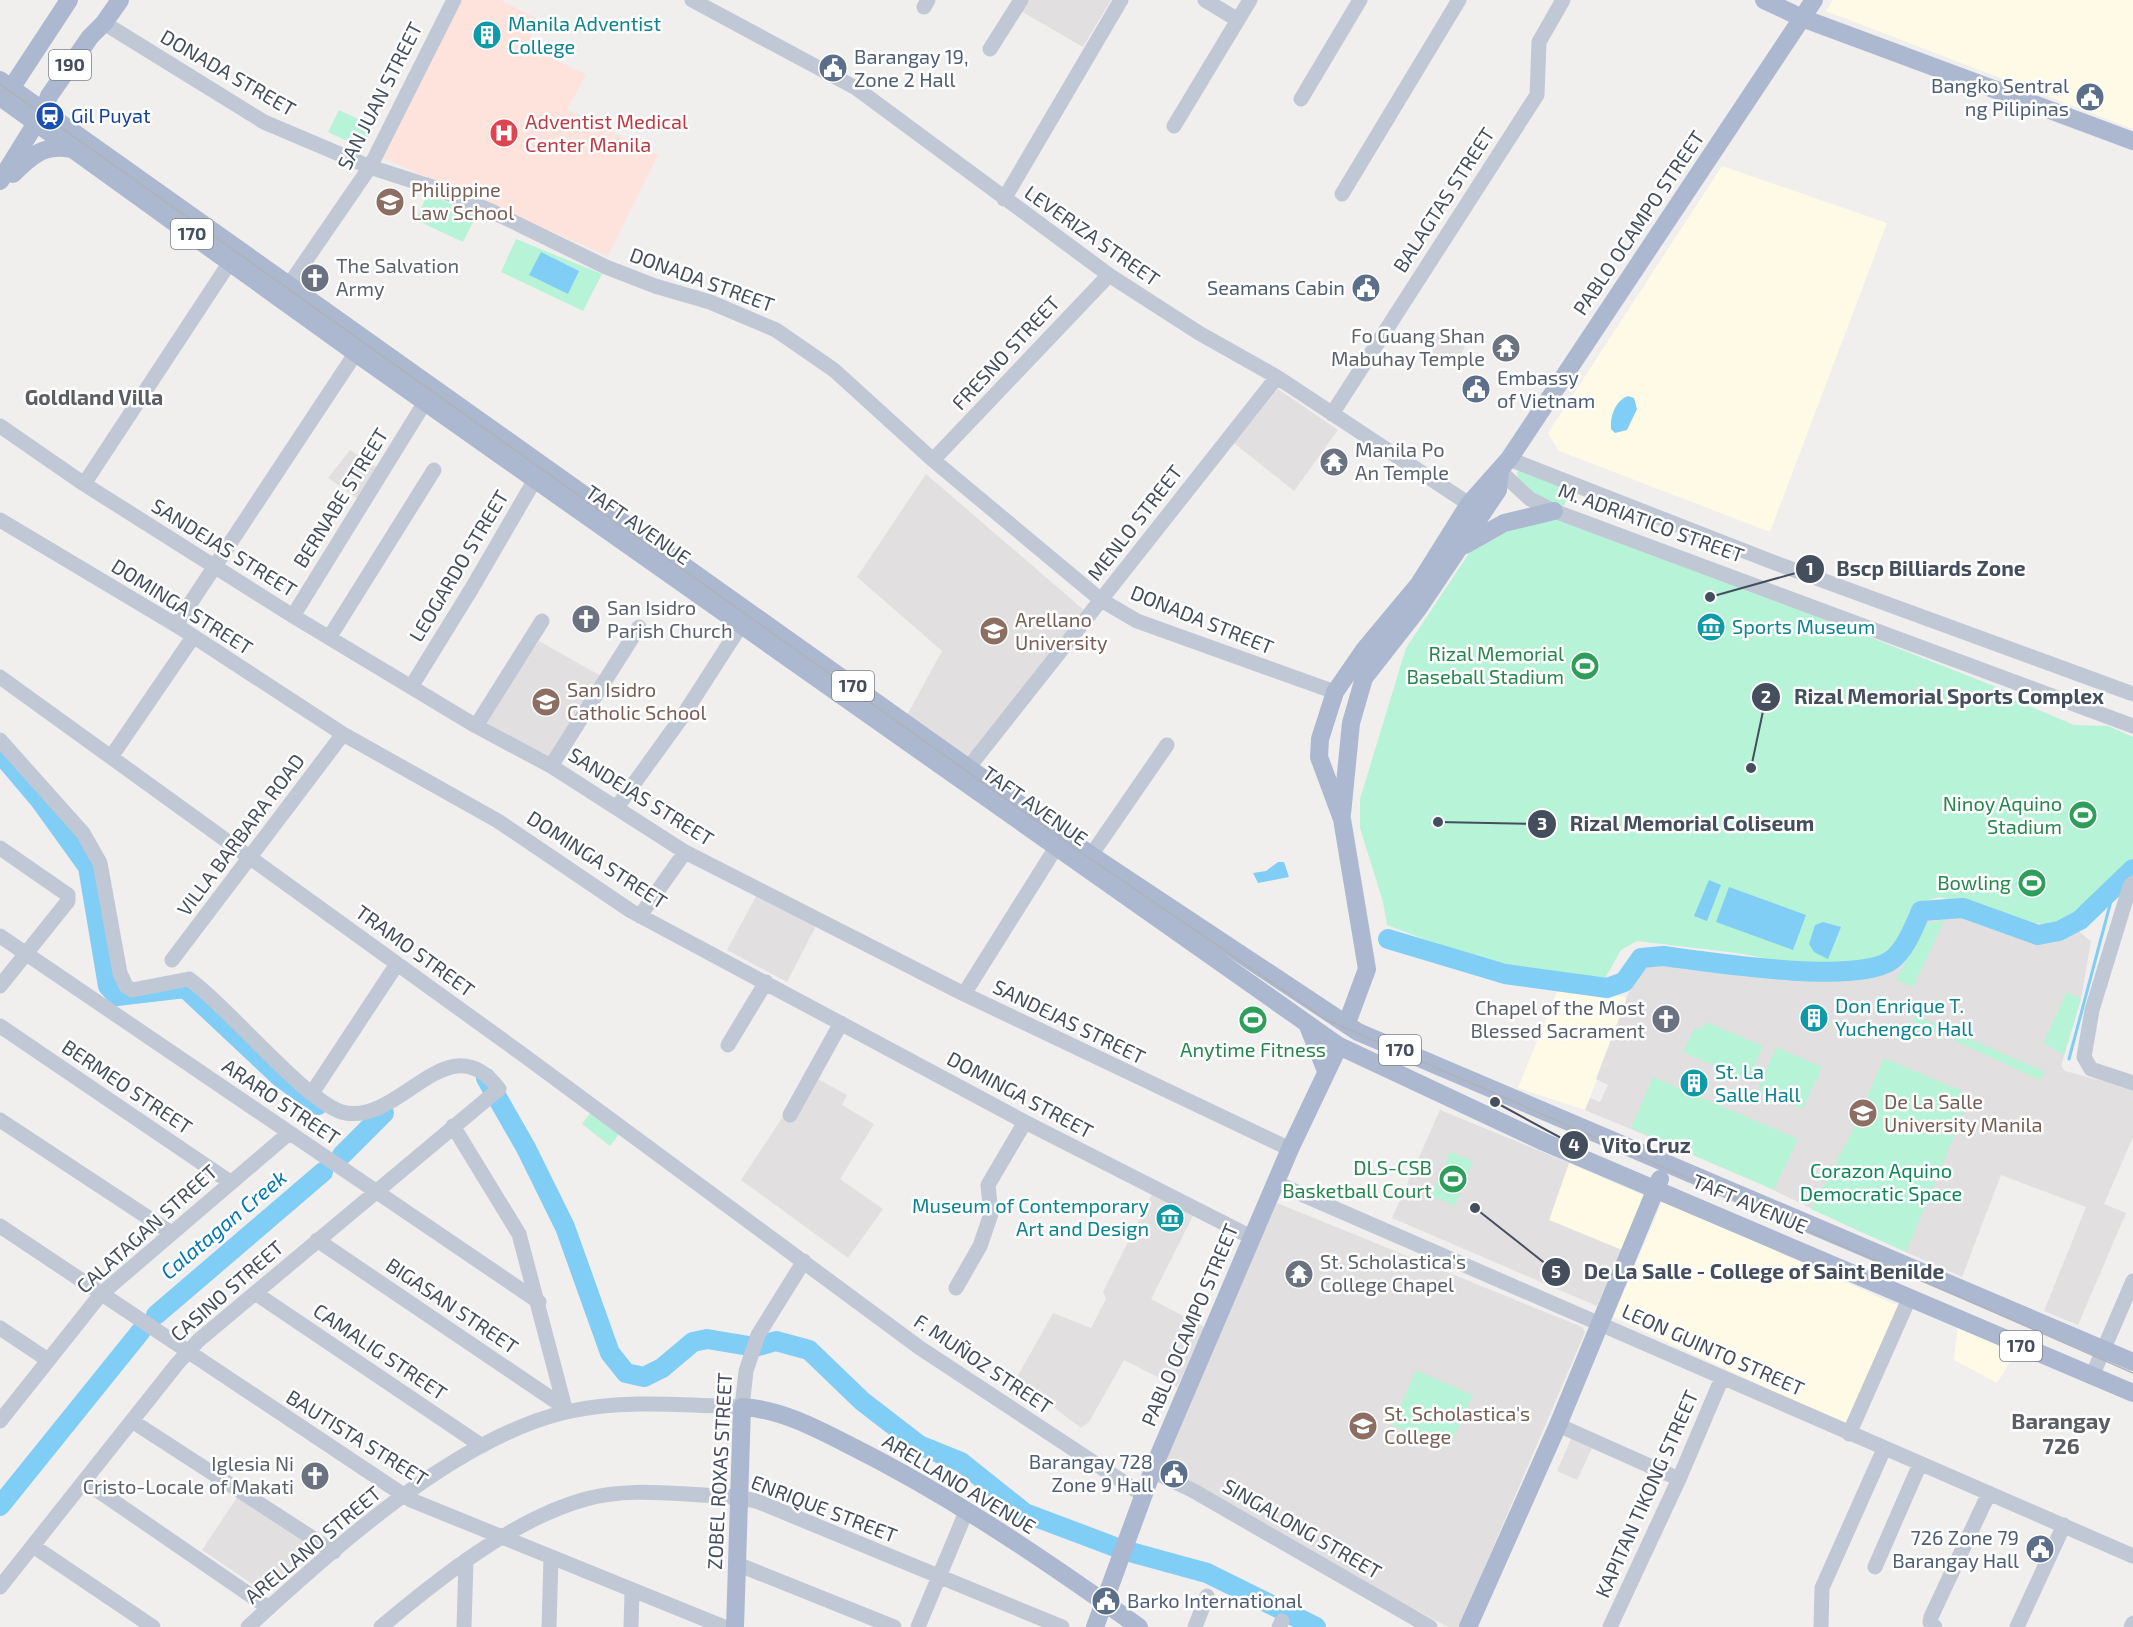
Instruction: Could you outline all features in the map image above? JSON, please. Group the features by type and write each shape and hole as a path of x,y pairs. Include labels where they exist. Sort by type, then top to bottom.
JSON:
{"main road":[{"name":"190","path":"0,182 40,117 54,87 120,0"},
{"path":"1764,0 1802,18 2133,141"},
{"name":"PABLO OCAMPO STREET","path":"1342,819 1355,677 1419,584 1469,504 1504,465 1814,0"},
{"name":"190","path":"6,94 23,76 30,58 67,1"},
{"name":"TAFT AVENUE","path":"6,94 1087,861 1339,1046 1544,1142 2133,1393"},
{"name":"TAFT AVENUE","path":"40,117 74,149 230,262 285,291"},
{"path":"0,189 34,154 42,149 50,147 74,149"},
{"name":"TAFT AVENUE","path":"360,346 425,402 473,426"},
{"name":"PABLO OCAMPO STREET","path":"1347,1023 1366,969 1342,819 1319,757 1320,739 1335,692 1355,677 1458,550 1498,490 1504,465"},
{"path":"1458,550 1504,524 1554,511"},
{"path":"1319,757 1347,758"},
{"name":"TAFT AVENUE","path":"963,773 1055,849 1087,861 1358,1032 2133,1362"},
{"path":"1304,1019 1315,1038 1326,1071"},
{"name":"PABLO OCAMPO STREET","path":"1095,1627 1152,1471 1290,1149 1339,1046"},
{"path":"1468,1627 1558,1425 1667,1164"},
{"path":"1834,1265 1843,1239"},
{"name":"ZOBEL ROXAS STREET","path":"735,1627 742,1407"},
{"name":"ARELLANO AVENUE","path":"742,1407 772,1410 832,1436 902,1472 1139,1627"}],"street":[{"name":"SAN JUAN STREET","path":"285,291 370,167 454,0"},
{"name":"LEVERIZA STREET","path":"692,0 856,88 1108,275 1199,333 1277,377 1469,504"},
{"path":"990,49 1021,0"},
{"path":"1004,199 1121,0"},
{"path":"1204,0 1238,20"},
{"path":"1174,126 1250,0"},
{"path":"1301,99 1360,0"},
{"path":"1342,194 1459,0"},
{"name":"BALAGTAS STREET","path":"1332,414 1537,95 1539,42 1563,0"},
{"name":"DONADA STREET","path":"104,23 264,122 370,167 435,188 606,267 655,286 710,302 776,330 834,370 933,460 1101,600 1137,621 1335,692"},
{"path":"84,484 230,262"},
{"name":"FRESNO STREET","path":"933,460 1108,275"},
{"path":"176,625 360,346"},
{"name":"MENLO STREET","path":"963,773 1277,377"},
{"name":"BERNABE STREET","path":"293,616 425,402"},
{"name":"SANDEJAS STREET","path":"0,426 84,484 214,567 477,726 551,766 685,852 964,994 1290,1149"},
{"name":"M. ADRIATICO STREET","path":"1504,465 1530,499 1554,511 2133,726"},
{"name":"M. ADRIATICO STREET","path":"1504,465 2133,694"},
{"path":"329,638 434,470"},
{"name":"LEOGARDO STREET","path":"411,687 542,475"},
{"name":"DOMINGA STREET","path":"0,520 176,625 343,734 498,821 640,916 1025,1122 1253,1238"},
{"path":"617,807 681,717 745,619"},
{"path":"477,726 542,621"},
{"path":"551,766 639,627"},
{"path":"111,757 193,637"},
{"name":"TRAMO STREET","path":"0,677 804,1261"},
{"name":"VILLA BARBARA ROAD","path":"172,960 343,734"},
{"path":"0,740 83,833 100,862 114,947 120,974 126,986 132,990 189,979 207,992 312,1093 398,964"},
{"path":"1087,861 1167,745"},
{"path":"0,849 68,895 66,907 0,986"},
{"path":"964,994 1055,849"},
{"path":"640,916 685,852"},
{"path":"2133,883 2130,886 2092,1010 2084,1057 2091,1069 2133,1083"},
{"name":"ARARO STREET","path":"0,936 288,1134 375,1190 539,1302"},
{"path":"728,1045 766,982"},
{"path":"790,1115 841,1023"},
{"name":"BERMEO STREET","path":"0,1026 230,1182"},
{"name":"CASINO STREET","path":"0,1587 187,1353 375,1190 492,1096 486,1073 465,1064 453,1066 369,1111 345,1113 312,1093"},
{"path":"0,1120 170,1232"},
{"path":"956,1288 980,1246 991,1214 988,1185 1025,1122"},
{"path":"453,1126 519,1234 539,1302 565,1410"},
{"name":"CALATAGAN STREET","path":"0,1421 101,1294 170,1232 288,1134"},
{"name":"LEON GUINTO STREET","path":"1276,1183 2133,1556"},
{"name":"BAUTISTA STREET","path":"0,1226 404,1496 724,1627"},
{"name":"BIGASAN STREET","path":"317,1240 565,1410"},
{"name":"ZOBEL ROXAS STREET","path":"742,1407 746,1371 758,1335 804,1261"},
{"name":"F. MUÑOZ STREET","path":"804,1261 920,1348 1143,1495"},
{"path":"2092,1376 2133,1281"},
{"name":"CAMALIG STREET","path":"255,1293 482,1446"},
{"path":"1849,1434 1909,1299"},
{"path":"0,1328 48,1360"},
{"name":"KAPITAN TIKONG STREET","path":"1610,1627 1679,1479 1722,1378"},
{"name":"ARELLANO STREET","path":"248,1627 334,1552 404,1496 482,1446 514,1430 565,1410 638,1404 742,1407"},
{"path":"132,1421 334,1552"},
{"path":"1558,1425 1679,1479"},
{"path":"1821,1627 1822,1588 1884,1449"},
{"path":"1875,1567 1920,1464"},
{"name":"SINGALONG STREET","path":"1152,1471 1192,1490 1430,1627"},
{"path":"84,1481 269,1608"},
{"name":"ENRIQUE STREET","path":"383,1626 466,1560 503,1537 586,1499 622,1493 739,1498 759,1503 1062,1627"},
{"path":"1935,1627 1930,1622 1931,1617 1989,1493"},
{"path":"918,1627 937,1576 966,1512"},
{"path":"2017,1627 2064,1525"},
{"path":"33,1546 153,1627"},
{"path":"549,1627 551,1558"},
{"path":"464,1627 466,1560"},
{"path":"737,1564 894,1627"},
{"path":"631,1627 632,1591"},
{"path":"1195,1627 1207,1596"},
{"path":"2131,1627 2133,1623"}],"shaded area":[{"name":"Adventist Medical Center Manila","path":"462,0 501,0 539,20 526,46 586,74 567,110 658,155 608,256 383,158"},
{"path":"1025,0 1111,0 1083,47 1019,10"},
{"name":"Bangko Sentral ng Pilipinas","path":"1833,0 2133,0 2133,129 1826,11"},
{"path":"1722,166 1887,223 1770,532 1559,451 1548,433"},
{"path":"1439,330 1465,347 1453,366 1427,349"},
{"path":"1278,389 1338,430 1294,491 1234,443"},
{"path":"350,450 381,470 361,501 328,478"},
{"name":"Arellano University","path":"926,474 1085,611 968,759 907,715 942,651 857,577"},
{"name":"San Isidro Catholic School","path":"539,641 608,680 553,765 483,723"},
{"path":"759,891 818,922 787,982 727,950"},
{"name":"De La Salle University Manila","path":"1942,907 2032,938 2074,928 2091,941 2081,999 2061,1066 2065,1071 2133,1089 2133,1137 2104,1204 2126,1213 2078,1325 2044,1311 2086,1207 2001,1175 1962,1277 1757,1182 1585,1110 1590,1098 1600,1102 1608,1085 1596,1079 1642,958 1661,954 1771,968 1774,960 1817,975 1888,966 1900,959 1927,914"},
{"path":"1560,985 1625,997 1626,1005 1585,1110 1518,1088"},
{"path":"814,1077 847,1095 842,1105 874,1124 840,1179 883,1209 848,1258 741,1180 784,1115"},
{"path":"1440,1110 1569,1163 1549,1220 1622,1250 1597,1306 1392,1218"},
{"path":"1569,1163 1645,1196 1622,1250 1549,1220"},
{"path":"1152,1194 1194,1214 1151,1299 1206,1328 1177,1387 1124,1360 1089,1422 1081,1428 1016,1379 1053,1313 1091,1328 1106,1299 1103,1292"},
{"path":"1663,1200 1901,1307 1847,1425 1613,1317"},
{"name":"St. Scholastica's College","path":"1277,1203 1582,1327 1585,1332 1459,1627 1448,1627 1328,1563 1162,1467"},
{"path":"1958,1324 2018,1349 1997,1383 1954,1360"},
{"name":"St. Scholastica's College","path":"1571,1439 1592,1448 1577,1480 1557,1471"},
{"path":"238,1496 317,1548 267,1594 202,1550"}],"green space":[{"path":"339,110 373,126 362,148 328,132"},
{"path":"428,193 476,216 463,242 416,220"},
{"path":"516,239 602,274 583,311 501,272"},
{"path":"1521,470 1570,490 1564,506 1538,496 1518,478 1517,472"},
{"path":"1549,517 1783,603 2004,690 2005,696 2074,725 2108,726 2133,737 2133,858 2088,904 2056,923 2017,920 1940,897 1925,901 1917,908 1892,957 1808,966 1737,953 1637,941 1621,950 1604,980 1542,973 1461,953 1387,925 1383,902 1360,828 1360,799 1406,648 1472,549 1493,536"},
{"path":"1945,919 1913,987 1896,980 1926,924"},
{"path":"2067,992 2081,999 2064,1055 2043,1043"},
{"path":"1915,1015 2045,1072 2040,1080 1912,1021"},
{"path":"1706,1022 1763,1046 1748,1080 1683,1052 1695,1027 1702,1030"},
{"path":"1776,1047 1822,1067 1803,1109 1758,1089"},
{"name":"Corazon Aquino Democratic Space","path":"1884,1058 1971,1095 1906,1252 1811,1209 1850,1136"},
{"path":"1653,1077 1798,1139 1774,1190 1631,1128"},
{"path":"590,1113 619,1134 610,1146 582,1124"},
{"name":"DLS-CSB Basketball Court","path":"1450,1152 1473,1161 1455,1206 1432,1196"},
{"path":"1416,1370 1473,1395 1449,1449 1392,1425"}],"water":[{"path":"541,252 579,271 568,294 529,275"},
{"path":"1628,396 1634,398 1637,409 1627,430 1615,433 1611,429 1611,419 1617,405"},
{"path":"1278,862 1284,862 1289,877 1258,883 1253,873 1266,871"},
{"path":"1709,880 1721,885 1707,921 1694,916"},
{"path":"1729,887 1806,915 1793,950 1716,922"},
{"path":"1823,922 1841,927 1828,959 1814,952 1809,944 1815,925"}],"waterway":[{"path":"0,753 39,799 88,867 108,986 117,996 185,988 281,1078 318,1105"},
{"path":"1388,939 1505,974 1607,988 1624,982 1641,958 1663,956 1780,970 1845,971 1872,968 1890,961 1905,945 1921,911 1963,908 2038,935 2059,931 2080,920 2133,869"},
{"path":"2069,1059 2115,886"},
{"path":"486,1078 526,1148 565,1227 610,1353 626,1373 644,1377 662,1368 693,1342 707,1339 755,1347 776,1341 809,1350 862,1401 919,1445 961,1462 1025,1513 1123,1550 1207,1573 1316,1627"},
{"name":"Calatagan Creek","path":"342,1155 384,1113"},
{"name":"Calatagan Creek","path":"156,1315 323,1172"},
{"name":"Calatagan Creek","path":"0,1506 141,1331"}],"tram line":[{"path":"0,84 1079,851 1327,1020 2133,1373"}],"place":[{"name":"Manila Adventist College","path":"487,35"},
{"name":"Barangay 19, Zone 2 Hall","path":"833,68"},
{"name":"Bangko Sentral ng Pilipinas","path":"2090,97"},
{"name":"Gil Puyat","path":"50,116"},
{"name":"Adventist Medical Center Manila","path":"504,133"},
{"name":"Philippine Law School","path":"390,202"},
{"name":"The Salvation Army","path":"315,278"},
{"name":"Seamans Cabin","path":"1366,288"},
{"name":"Fo Guang Shan Mabuhay Temple","path":"1506,348"},
{"name":"Embassy of Vietnam","path":"1476,389"},
{"name":"Manila Po An Temple","path":"1334,462"},
{"name":"Bscp Billiards Zone","path":"1710,597"},
{"name":"San Isidro Parish Church","path":"586,619"},
{"name":"Sports Museum","path":"1711,627"},
{"name":"Arellano University","path":"994,631"},
{"name":"Rizal Memorial Baseball Stadium","path":"1585,666"},
{"name":"San Isidro Catholic School","path":"546,702"},
{"name":"Rizal Memorial Sports Complex","path":"1751,768"},
{"name":"Ninoy Aquino Stadium","path":"2083,815"},
{"name":"Rizal Memorial Coliseum","path":"1438,822"},
{"name":"Bowling","path":"2032,883"},
{"name":"Don Enrique T. Yuchengco Hall","path":"1814,1018"},
{"name":"Chapel of the Most Blessed Sacrament","path":"1666,1019"},
{"name":"Anytime Fitness","path":"1253,1020"},
{"name":"St. La Salle Hall","path":"1694,1083"},
{"name":"Vito Cruz","path":"1495,1102"},
{"name":"De La Salle University Manila","path":"1863,1113"},
{"name":"DLS-CSB Basketball Court","path":"1453,1179"},
{"name":"De La Salle - College of Saint Benilde","path":"1475,1208"},
{"name":"Museum of Contemporary Art and Design","path":"1170,1218"},
{"name":"St. Scholastica's College Chapel","path":"1299,1274"},
{"name":"St. Scholastica's College","path":"1363,1426"},
{"name":"Barangay 728 Zone 9 Hall","path":"1174,1474"},
{"name":"Iglesia Ni Cristo-Locale of Makati","path":"315,1476"},
{"name":"726 Zone 79 Barangay Hall","path":"2040,1549"},
{"name":"Barko International","path":"1106,1601"}],"district":[{"name":"Goldland Villa","path":"94,398"},
{"name":"Barangay 726","path":"2061,1434"}]}
